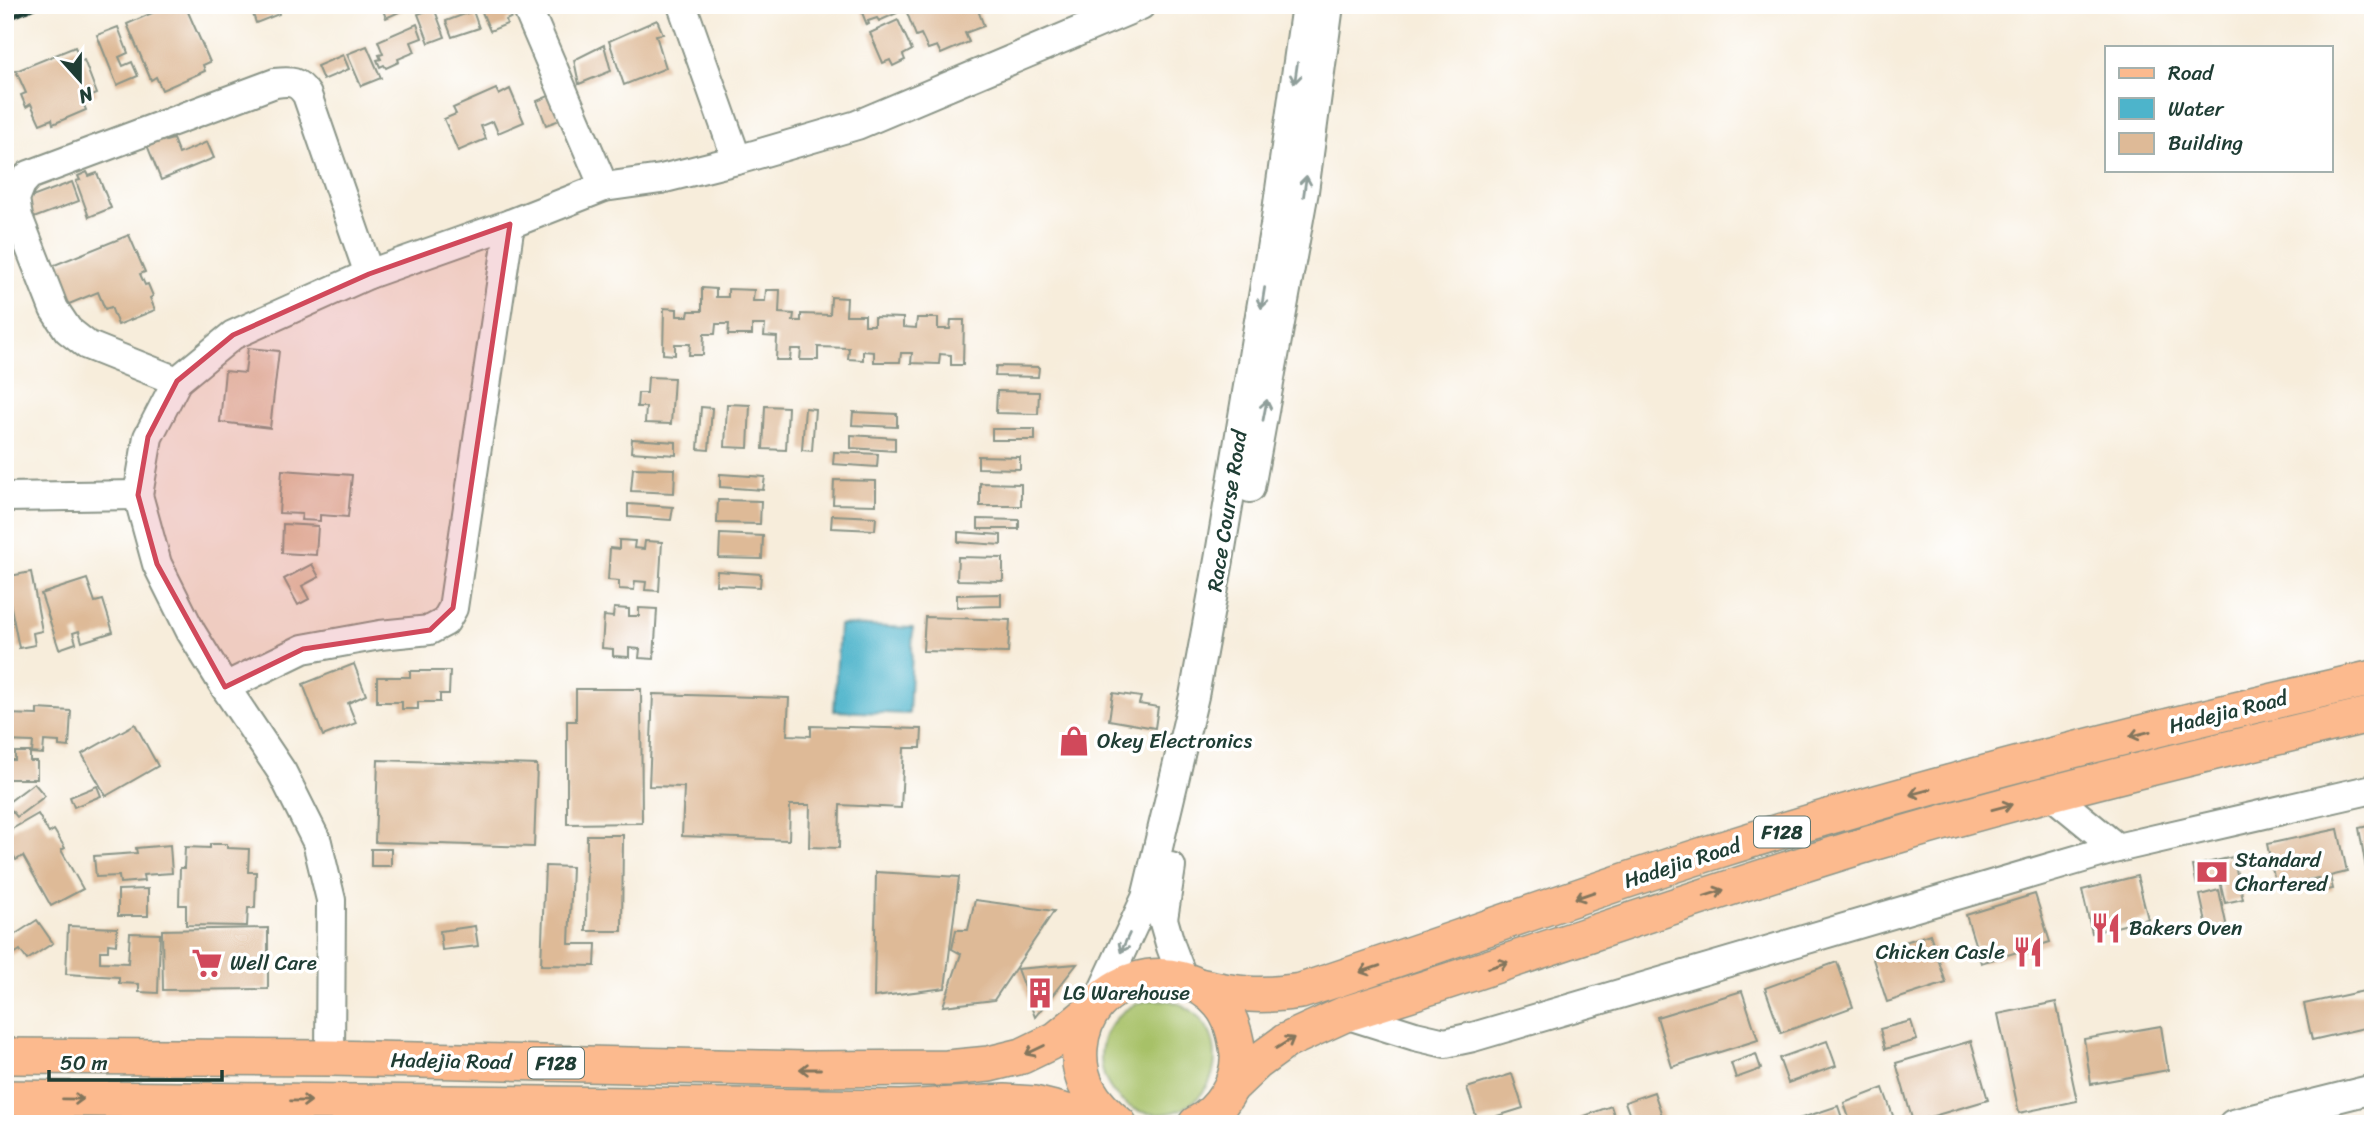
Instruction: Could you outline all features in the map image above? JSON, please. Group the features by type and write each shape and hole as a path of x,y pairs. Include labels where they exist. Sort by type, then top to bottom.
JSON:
{"main road":[{"name":"Hadejia Road","path":"1191,983 1237,995 1266,996 1301,992 1716,851 2082,748 2373,678"},
{"name":"Hadejia Road","path":"1232,1086 1256,1063 1286,1041 1345,1014 1773,874 1875,842 2051,794 2373,714"},
{"name":"F128","path":"1094,1007 1114,988 1134,979 1156,975 1191,983"},
{"path":"1191,983 1221,1004 1234,1029 1238,1058 1232,1086"},
{"name":"Hadejia Road","path":"5,1056 330,1058 806,1069 947,1068 989,1064 1022,1056 1058,1039 1094,1007"},
{"path":"1094,1007 1080,1035 1078,1062 1085,1087 1099,1109 1118,1124"},
{"name":"F128","path":"1201,1122 1220,1105 1232,1086"},
{"name":"Hadejia Road","path":"5,1098 902,1108 990,1114 1034,1104 1118,1124"}],"street":[{"path":"526,5 604,187"},
{"path":"682,5 737,160"},
{"path":"330,1058 331,900 317,842 282,772 191,632 157,564 138,495 148,436 177,381 233,335 369,274 604,187 661,179 857,125 1141,5"},
{"name":"Race Course Road","path":"1094,1007 1146,898 1194,696 1275,225 1306,5"},
{"name":"Race Course Road","path":"1191,983 1171,947 1163,919 1165,898 1229,593 1278,338 1304,191 1329,5"},
{"path":"177,381 87,345 68,330 54,309 18,217 15,199 21,184 29,175 275,83 290,81 301,85 307,95 369,274"},
{"path":"225,687 303,649 380,635 430,630 445,622 453,608 510,224"},
{"path":"5,497 138,495"},
{"path":"1345,1014 1445,1043 1473,1037 2117,848 2373,789"},
{"path":"2051,794 2117,848"},
{"path":"2233,1124 2373,1089"}],"highlighted area":[{"path":"510,224 453,608 430,630 303,649 225,687 157,564 138,495 148,437 177,381 233,335 369,274"}],"green space":[{"path":"1158,1000 1180,1004 1199,1016 1211,1035 1215,1057 1211,1079 1199,1098 1180,1110 1158,1114 1136,1110 1117,1098 1105,1079 1101,1057 1105,1035 1117,1016 1136,1004"}],"water":[{"path":"839,625 913,628 909,714 834,711"}],"building":[{"path":"170,5 185,5 210,62 203,65 205,71 162,90 156,77 151,80 127,24"},
{"path":"250,5 276,5 279,14 256,23"},
{"path":"381,5 405,5 406,9 386,18"},
{"path":"479,5 512,5 516,15 506,20 507,24 490,31"},
{"path":"859,5 894,5 897,13 879,21 877,18 868,21 867,25"},
{"path":"904,5 976,5 984,26 965,33 969,42 941,54 937,46 928,49 921,34 916,36"},
{"path":"434,8 445,37 429,43 418,14"},
{"path":"473,11 479,28 452,37 446,21"},
{"path":"657,20 663,34 656,35 666,68 624,85 609,41"},
{"path":"898,20 912,50 903,55 905,60 893,66 890,60 883,63 870,33"},
{"path":"417,24 422,38 411,42 415,52 386,68 384,65 380,67 377,60 381,59 379,55 383,54 378,41"},
{"path":"118,27 128,53 119,57 123,66 132,62 138,76 117,85 97,35"},
{"path":"604,45 611,71 579,84 574,60"},
{"path":"367,46 381,78 361,86 347,54"},
{"path":"75,47 81,61 84,60 97,94 82,100 86,110 53,124 52,119 40,124 31,104 26,107 21,95 26,93 16,71"},
{"path":"343,55 349,69 323,80 317,66"},
{"path":"496,89 499,95 510,89 524,122 498,133 493,121 481,126 486,139 458,151 444,119 456,114 453,108"},
{"path":"551,95 560,120 546,125 537,101"},
{"path":"164,137 166,141 173,139 179,154 207,142 214,158 161,180 147,145"},
{"path":"87,172 89,176 97,173 111,208 89,217 76,181 80,180 78,176"},
{"path":"72,182 79,201 31,219 24,200"},
{"path":"129,235 145,272 140,274 153,296 150,298 155,310 118,325 111,307 105,309 98,292 57,309 42,270"},
{"path":"702,288 716,289 716,297 728,297 728,289 754,290 753,301 765,301 766,290 780,290 779,313 794,314 793,321 801,321 801,314 830,315 831,297 847,298 846,315 865,315 865,325 874,325 874,317 903,318 903,327 916,328 917,318 938,318 938,329 950,329 951,320 964,320 963,365 951,365 951,355 940,354 939,364 911,363 912,353 901,353 900,362 874,362 874,352 863,351 863,360 848,359 849,348 818,347 818,360 800,360 801,349 791,349 790,360 776,360 777,337 764,336 765,325 752,325 752,335 728,335 729,324 716,324 715,334 704,334 703,355 689,355 690,344 675,344 675,355 663,354 664,308 677,309 677,316 688,316 689,311 702,311"},
{"path":"248,348 279,351 270,428 220,422 225,371 245,373"},
{"path":"996,366 1039,367 1038,377 995,376"},
{"path":"648,377 674,378 671,424 645,423 646,407 637,407 638,393 647,393"},
{"path":"997,391 1039,392 1038,414 996,413"},
{"path":"727,404 750,405 748,448 725,447"},
{"path":"765,406 788,407 786,450 763,449"},
{"path":"701,407 712,408 709,450 698,449"},
{"path":"805,408 815,409 812,451 802,450"},
{"path":"853,412 897,414 897,427 852,425"},
{"path":"992,429 1035,429 1035,440 992,440"},
{"path":"851,435 895,438 895,451 851,448"},
{"path":"632,439 676,442 676,455 631,452"},
{"path":"834,452 878,454 877,467 833,464"},
{"path":"978,456 1020,457 1020,469 978,468"},
{"path":"633,468 675,469 674,493 631,491"},
{"path":"282,470 352,475 348,517 320,515 320,521 301,520 302,514 279,513"},
{"path":"720,474 765,477 763,490 720,487"},
{"path":"834,480 876,481 876,505 833,504"},
{"path":"980,483 1021,484 1021,506 980,506"},
{"path":"718,500 761,501 760,524 717,523"},
{"path":"628,504 673,507 671,520 628,517"},
{"path":"832,515 876,517 875,530 831,528"},
{"path":"978,519 1019,520 1019,529 978,529"},
{"path":"283,524 318,526 316,555 282,553"},
{"path":"958,532 1001,535 1001,545 958,542"},
{"path":"720,534 763,536 762,559 719,558"},
{"path":"619,540 635,541 634,548 644,549 645,541 662,542 659,591 645,590 646,582 635,581 634,590 619,589 619,581 608,580 610,548 619,549"},
{"path":"958,557 1003,558 1003,581 957,580"},
{"path":"312,564 319,577 302,586 309,599 298,605 284,579"},
{"path":"717,571 761,574 760,587 716,585"},
{"path":"31,572 42,631 33,633 35,645 19,648 5,577"},
{"path":"87,579 95,602 103,600 113,632 82,642 79,631 73,633 76,643 59,649 41,594"},
{"path":"1001,594 1001,606 957,607 957,595"},
{"path":"614,608 629,609 629,616 639,616 639,608 657,609 654,659 639,658 640,649 629,648 629,657 613,656 613,649 602,648 604,616 613,617"},
{"path":"925,617 1010,620 1008,653 923,651"},
{"path":"354,664 366,695 348,703 356,723 323,736 303,684"},
{"path":"410,671 450,671 449,694 440,694 440,702 418,702 418,709 402,709 402,702 377,702 377,677 410,677"},
{"path":"576,689 641,689 642,823 567,824 567,721 576,721"},
{"path":"1113,693 1141,697 1139,704 1158,707 1155,728 1109,720"},
{"path":"653,694 789,698 787,735 811,736 811,726 922,729 921,748 904,748 901,808 840,805 839,848 809,847 810,805 790,805 789,840 682,836 684,787 649,786"},
{"path":"37,709 71,711 69,747 59,746 59,742 44,741 43,754 32,753 33,742 5,741 5,714 37,715"},
{"path":"135,724 158,766 106,796 82,754"},
{"path":"15,752 30,752 30,761 37,761 37,779 5,779 5,760 15,760"},
{"path":"378,760 537,765 534,847 375,842"},
{"path":"34,783 45,796 17,817 6,804"},
{"path":"97,786 101,796 74,807 70,797"},
{"path":"38,814 49,833 54,830 65,848 61,850 83,889 51,906 23,856 16,860 5,840 5,833"},
{"path":"2373,825 2373,873 2367,874 2359,828"},
{"path":"2338,829 2347,872 2330,876 2333,889 2321,891 2318,878 2276,887 2267,844"},
{"path":"587,835 623,835 622,931 586,931"},
{"path":"210,844 227,844 227,848 249,849 248,872 256,872 255,908 248,908 247,926 186,925 186,905 179,905 180,868 184,868 185,847 210,848"},
{"path":"170,845 172,873 143,875 144,881 120,883 119,876 96,877 94,856 137,853 136,848"},
{"path":"371,849 391,849 391,866 371,866"},
{"path":"2233,857 2243,899 2225,903 2220,881 2197,886 2193,866"},
{"path":"545,866 572,867 569,944 596,944 595,966 541,965"},
{"path":"876,872 959,877 945,988 874,997"},
{"path":"2137,876 2148,919 2092,933 2082,890"},
{"path":"148,889 148,916 118,916 118,890"},
{"path":"2219,890 2227,928 2208,932 2200,895"},
{"path":"2035,894 2050,942 1981,963 1966,915"},
{"path":"975,900 1054,911 994,1000 943,1006 961,954 952,949 956,930 968,930"},
{"path":"37,920 53,943 27,960 20,950 12,955 5,941"},
{"path":"68,926 117,928 116,945 108,944 108,951 100,951 100,962 128,963 130,933 160,934 158,993 139,992 139,984 119,983 119,977 66,974"},
{"path":"475,926 478,946 442,950 440,931"},
{"path":"268,928 268,989 163,990 162,930"},
{"path":"1930,934 1946,983 1887,1002 1871,953"},
{"path":"1837,962 1853,1007 1781,1033 1765,988"},
{"name":"LG Warehouse","path":"1077,964 1035,1017 1017,969"},
{"path":"2373,989 2373,1026 2312,1040 2304,1004"},
{"path":"1742,991 1758,1040 1672,1067 1657,1017"},
{"path":"2056,1002 2077,1101 2019,1113 1998,1014"},
{"path":"1911,1021 1917,1040 1885,1049 1880,1029"},
{"path":"2161,1026 2168,1070 2091,1084 2084,1039"},
{"path":"1827,1041 1836,1066 1788,1083 1779,1058"},
{"path":"1971,1041 1988,1100 1913,1122 1896,1063"},
{"path":"1756,1054 1761,1069 1736,1078 1731,1063"},
{"path":"1512,1074 1523,1108 1478,1122 1467,1088"},
{"path":"1883,1088 1896,1124 1851,1124 1844,1103"},
{"path":"1654,1092 1665,1124 1633,1124 1625,1102"},
{"path":"1611,1106 1617,1124 1581,1124 1579,1118"},
{"path":"1838,1106 1844,1124 1794,1124 1793,1121"}],"railway":[{"path":"5,20 39,5"}],"place":[{"name":"Okey Electronics","path":"1074,741"},
{"name":"Standard Chartered","path":"2212,872"},
{"name":"Bakers Oven","path":"2106,928"},
{"name":"Chicken Casle","path":"2028,952"},
{"name":"Well Care","path":"207,963"},
{"name":"LG Warehouse","path":"1040,993"}]}
